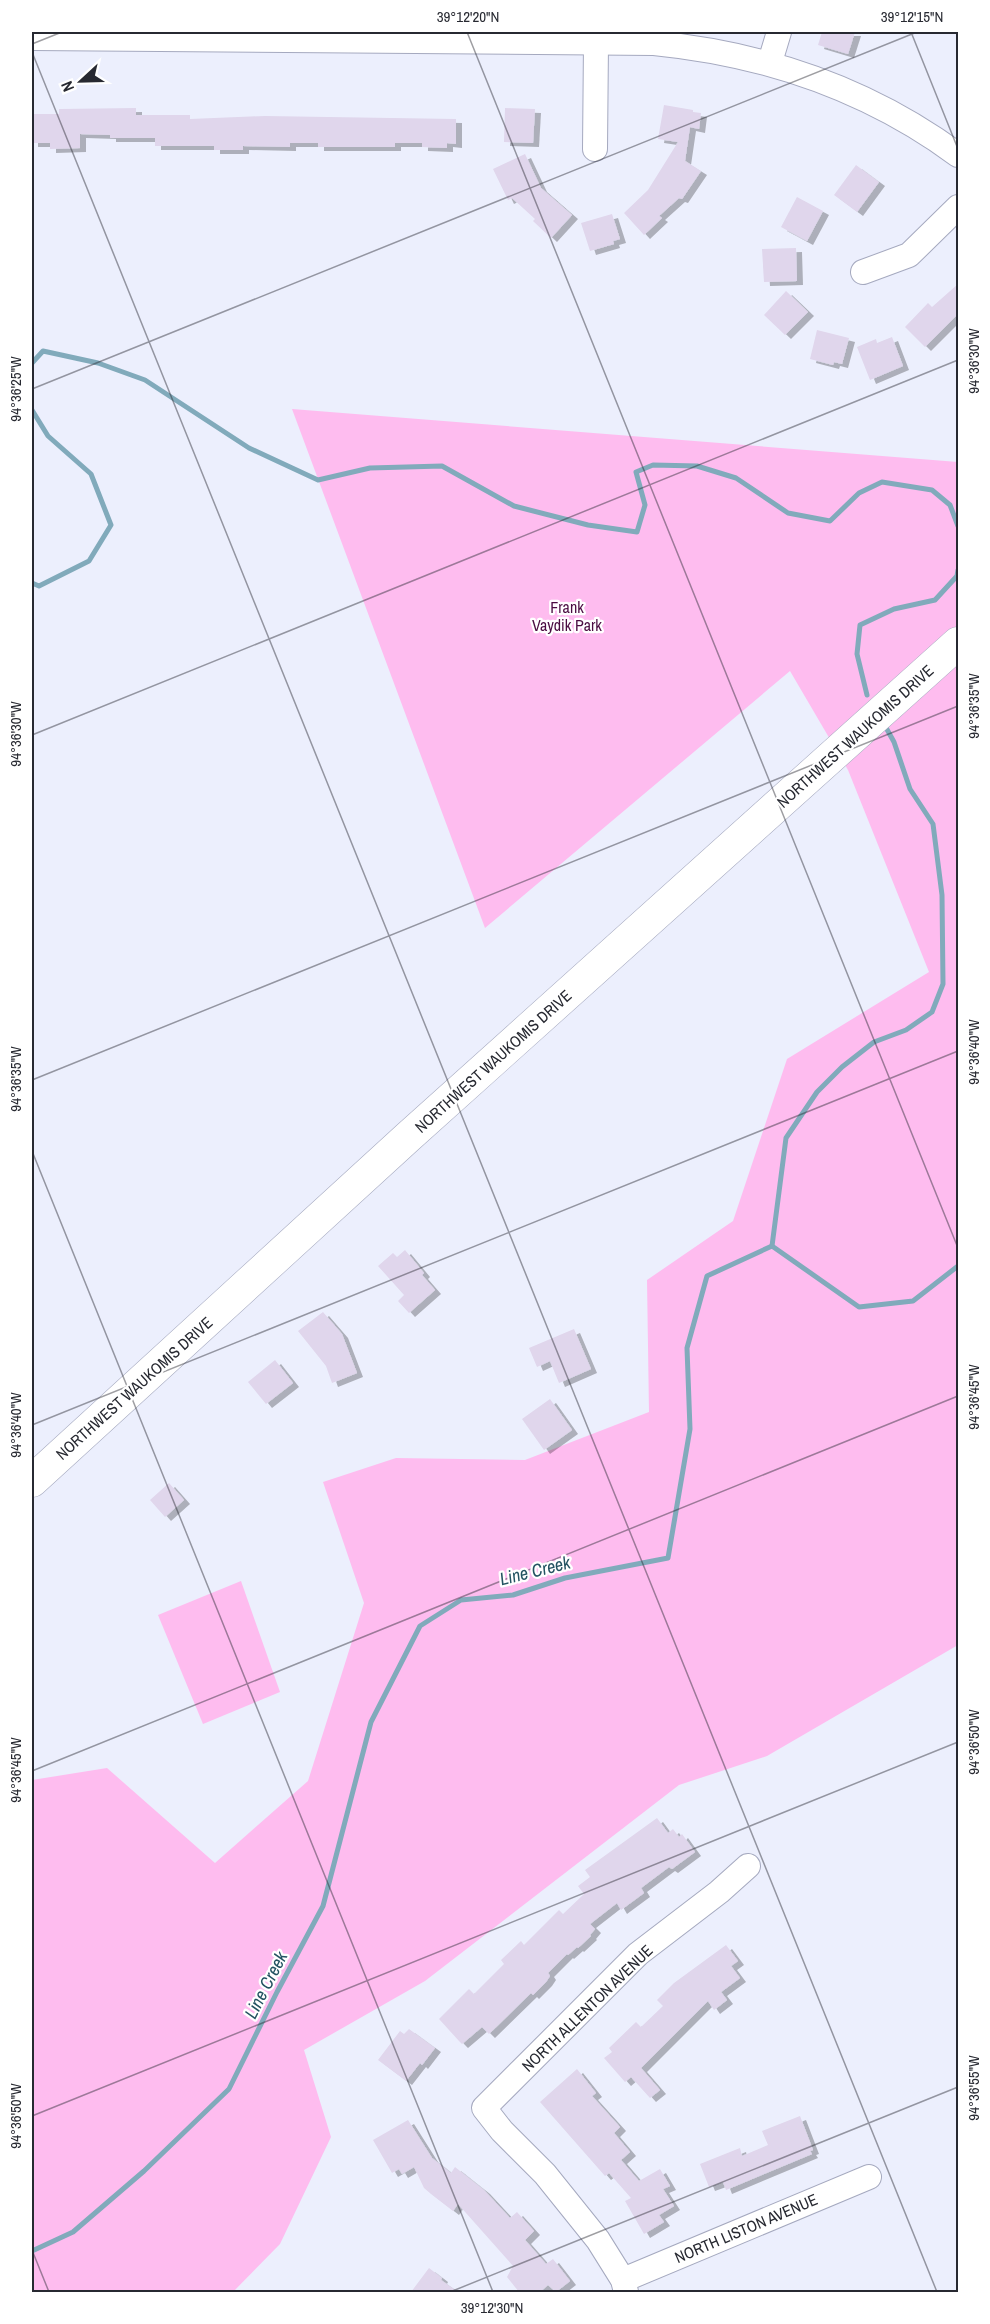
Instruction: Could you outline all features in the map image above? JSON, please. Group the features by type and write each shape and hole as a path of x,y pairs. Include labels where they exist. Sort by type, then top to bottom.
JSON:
{"main road":[{"name":"NORTHWEST WAUKOMIS DRIVE","path":"32,1481 401,1144 958,643"}],"street":[{"path":"770,62 779,32"},
{"path":"32,38 266,35 654,43 696,47 770,62 854,93 927,133 958,155"},
{"path":"595,149 596,43"},
{"path":"863,272 909,255 958,207"},
{"name":"NORTH ALLENTON AVENUE","path":"625,2286 598,2240 545,2174 502,2131 484,2108 638,1954 719,1893 748,1866"},
{"name":"NORTH LISTON AVENUE","path":"625,2286 869,2177"}],"green space":[{"name":"Frank Vaydik Park","path":"292,409 958,462 958,1645 767,1756 679,1785 425,1981 304,2050 331,2137 280,2244 233,2292 32,2292 32,1780 107,1768 215,1863 308,1781 364,1603 323,1482 396,1458 525,1460 649,1412 647,1280 733,1221 787,1059 929,972 848,770 790,671 485,928"},
{"path":"241,1581 280,1692 203,1724 158,1615"}],"building":[{"path":"822,32 855,32 848,54 818,45"},
{"path":"664,105 701,113 699,129 690,127 685,161 701,171 682,199 679,198 659,216 662,218 644,235 624,213 648,190 678,142 658,139"},
{"path":"136,108 136,115 190,115 190,119 265,116 456,119 456,144 447,143 447,148 422,147 422,143 395,143 395,147 318,147 318,143 290,143 290,147 243,146 243,150 214,150 214,146 155,146 155,138 110,138 110,135 80,134 80,148 50,149 50,143 32,143 32,114 59,114 59,109"},
{"path":"505,108 535,109 533,143 504,142"},
{"path":"525,154 541,188 572,215 551,238 533,221 535,219 512,198 508,200 493,169"},
{"path":"856,165 879,182 857,212 834,195"},
{"path":"797,197 823,211 807,241 781,227"},
{"path":"612,214 620,239 613,241 614,244 590,251 581,223"},
{"path":"796,248 797,281 764,282 762,249"},
{"path":"958,284 958,314 925,347 905,327 928,303 932,307"},
{"path":"786,291 808,312 785,335 764,315"},
{"path":"817,330 849,338 842,364 834,362 833,365 810,359"},
{"path":"892,337 903,366 870,380 857,347 876,339 877,343"},
{"path":"405,1250 435,1290 409,1313 398,1301 404,1295 378,1266 393,1253 397,1257"},
{"path":"323,1312 342,1334 357,1373 332,1383 326,1366 298,1331"},
{"path":"574,1329 591,1369 559,1383 550,1361 537,1367 529,1348"},
{"path":"275,1360 293,1383 266,1404 248,1382"},
{"path":"550,1399 572,1430 544,1450 522,1419"},
{"path":"169,1483 184,1500 165,1517 150,1500"},
{"path":"657,1818 668,1833 673,1829 679,1837 682,1834 695,1852 672,1869 669,1867 641,1888 644,1893 621,1910 617,1903 590,1924 595,1929 591,1936 567,1954 548,1973 550,1976 546,1982 533,1995 531,1993 489,2034 482,2027 462,2044 439,2019 469,1989 474,1994 504,1964 501,1960 521,1941 524,1945 559,1910 563,1914 584,1894 578,1886 590,1877 585,1870"},
{"path":"726,1945 738,1961 731,1966 740,1978 721,1992 727,2000 714,2010 708,2001 641,2068 660,2090 650,2098 631,2077 625,2082 604,2058 612,2052 609,2048 636,2022 641,2027 663,2006 657,2000 674,1983"},
{"path":"409,2029 435,2048 406,2081 378,2060 400,2031 404,2034"},
{"path":"577,2069 596,2093 592,2096 620,2127 614,2133 630,2152 621,2160 639,2181 660,2169 670,2186 663,2189 674,2206 659,2215 664,2222 644,2234 625,2201 631,2198 609,2173 605,2176 540,2102"},
{"path":"800,2116 813,2150 810,2151 812,2154 726,2190 723,2182 709,2187 700,2164 740,2148 742,2156 768,2145 762,2131"},
{"path":"408,2120 432,2158 451,2173 455,2167 484,2190 510,2218 517,2212 534,2231 525,2240 546,2264 553,2259 570,2281 556,2292 548,2285 540,2292 519,2292 507,2277 513,2266 458,2204 453,2211 431,2194 424,2188 414,2167 402,2174 399,2169 392,2173 373,2140"},
{"path":"429,2268 442,2278 441,2280 458,2292 411,2292"}],"waterway":[{"path":"32,363 43,351 98,363 145,380 249,448 318,480 370,468 442,466 514,506 588,525 637,532 645,505 636,472 653,465 697,466 736,478 788,513 830,521 859,493 882,482 932,490 950,505 958,526"},
{"path":"32,410 48,436 91,474 111,525 89,561 39,586 32,583"},
{"path":"867,695 857,654 860,625 894,609 935,600 957,576 958,570"},
{"path":"772,1246 786,1138 817,1092 842,1067 874,1042 906,1030 932,1012 943,984 942,895 933,824 910,789 894,742 884,724"},
{"name":"Line Creek","path":"32,2251 73,2232 144,2171 229,2089 323,1906 371,1722 420,1626 461,1600 513,1595 565,1578 668,1558 690,1429 687,1348 707,1276 772,1246 859,1307 913,1301 958,1266"}]}
